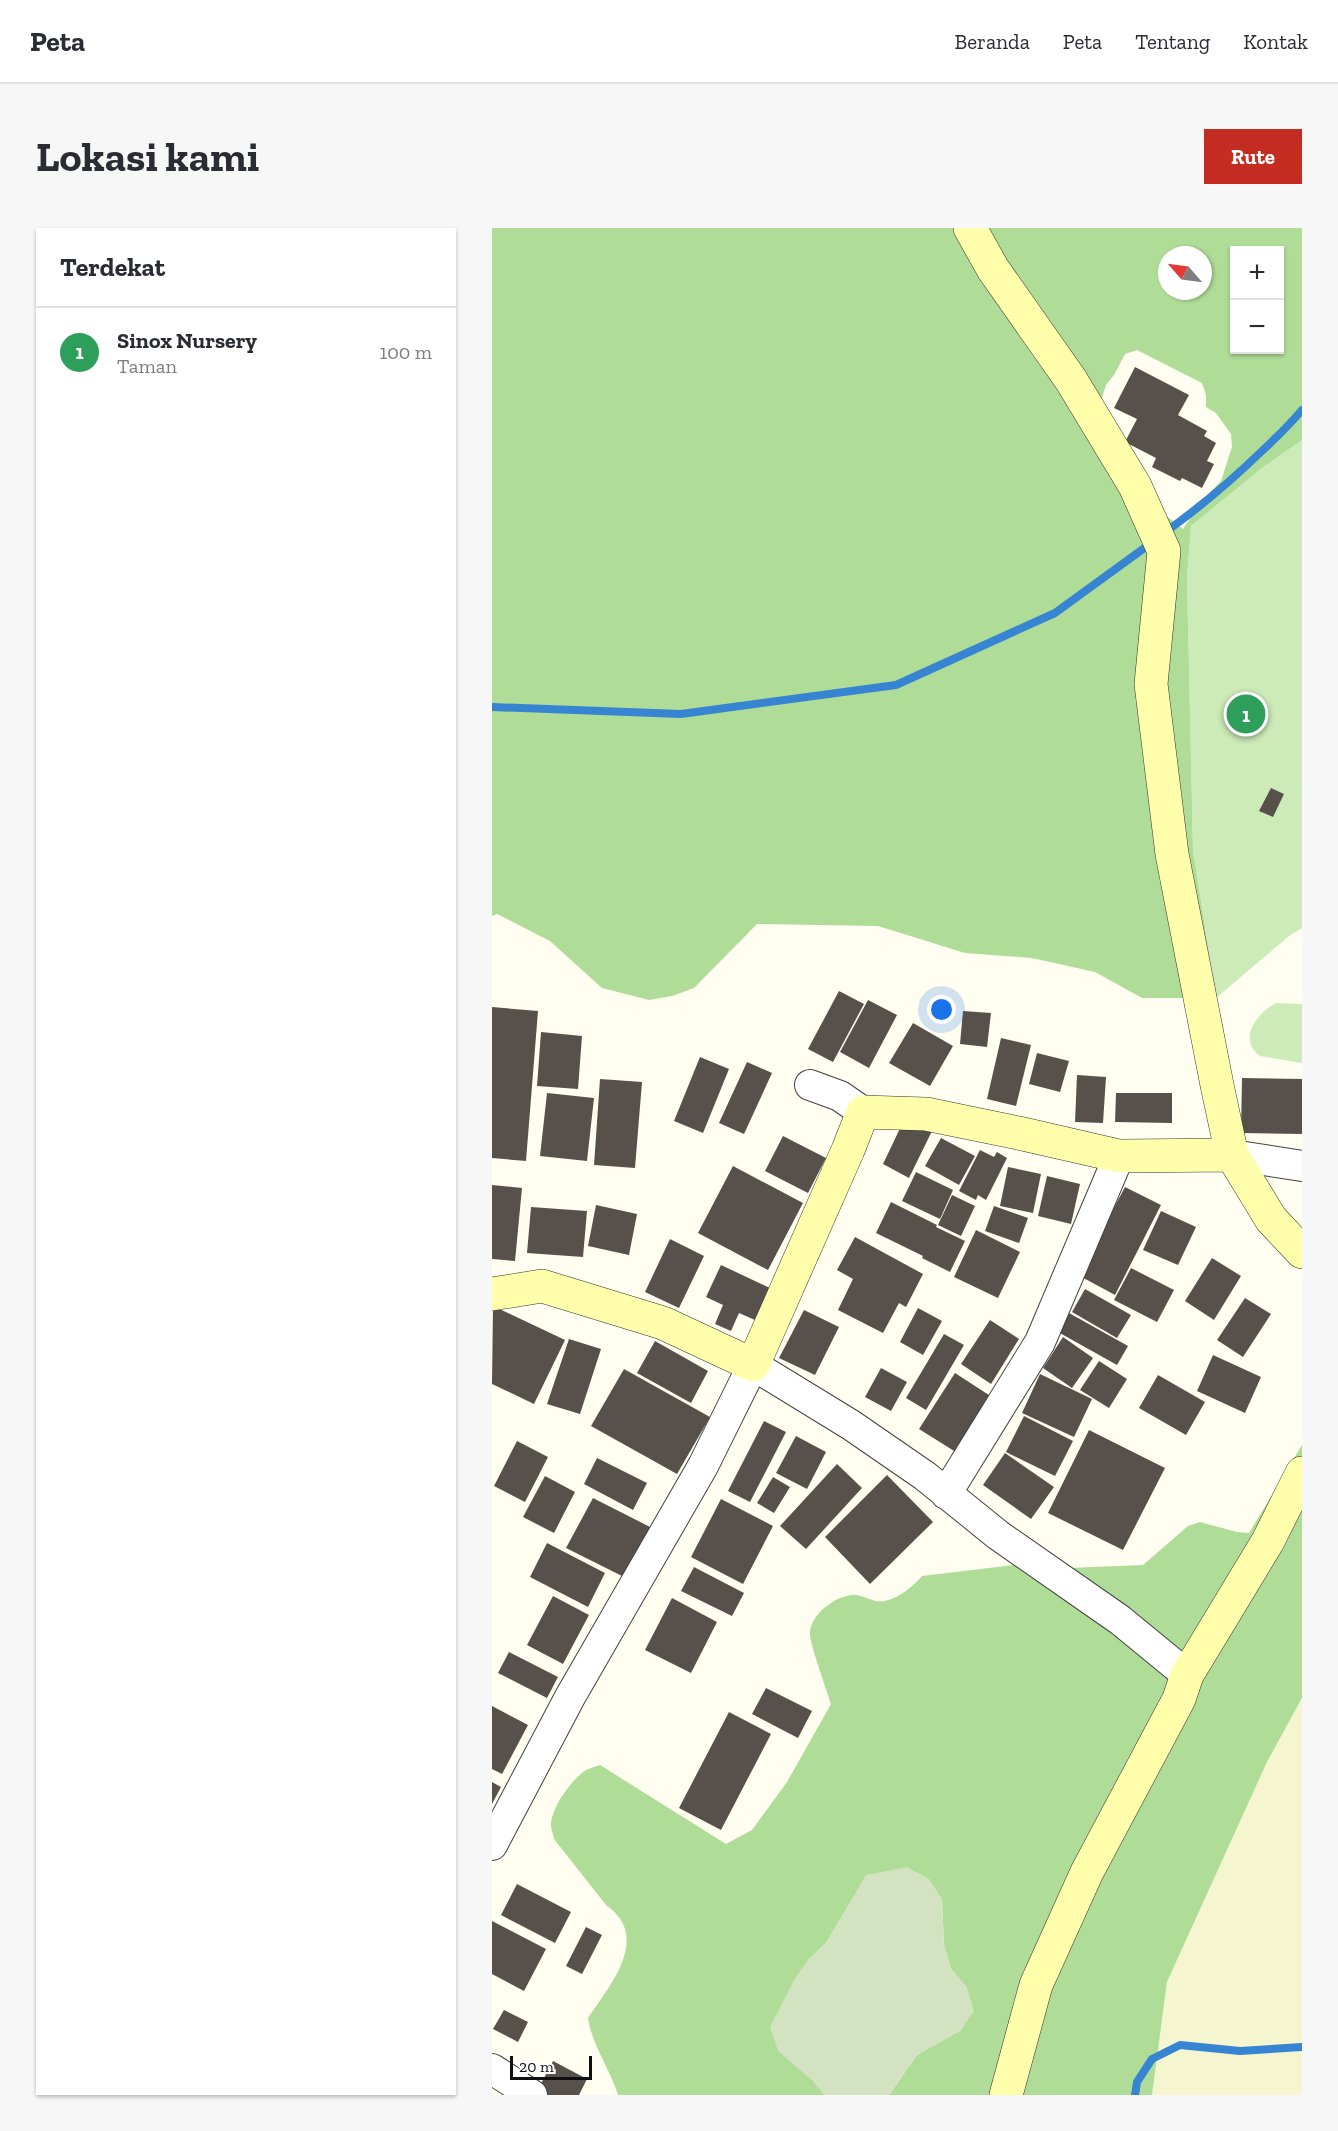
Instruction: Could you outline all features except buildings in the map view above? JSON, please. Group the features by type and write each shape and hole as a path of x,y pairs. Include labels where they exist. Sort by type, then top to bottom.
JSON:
{"street":[{"path":"970,228 993,269 1071,380 1135,486 1164,551 1151,684 1172,854 1232,1155 1271,1219 1302,1252"},
{"path":"810,1085 840,1096 863,1112 926,1114 1119,1156 1232,1155 1302,1166"},
{"path":"492,1845 570,1697 704,1466 753,1365 863,1112"},
{"path":"946,1494 1040,1342 1119,1156"},
{"path":"492,1294 542,1286 663,1323 753,1365 851,1425 925,1476 998,1535 1120,1620 1187,1676"},
{"path":"1006,2095 1036,1985 1087,1872 1179,1699 1187,1676 1268,1541 1302,1473"},
{"path":"492,2069 532,2095"}],"green space":[{"path":"492,228 1302,228 1302,440 1262,468 1191,526 1187,578 1193,850 1216,998 1142,998 1095,972 1032,958 965,953 878,926 757,924 694,988 672,996 649,1000 602,988 550,941 497,914 492,916","holes":["1137,350 1202,383 1206,395 1206,407 1216,413 1231,434 1232,447 1221,481 1201,502 1183,529 1165,515 1099,407 1106,385 1125,354"]},
{"path":"1302,440 1302,928 1289,936 1216,998 1193,850 1187,578 1191,526 1262,468"},
{"path":"1276,1003 1302,1004 1302,1063 1260,1056 1253,1049 1250,1042 1252,1027 1262,1013"},
{"path":"1302,1445 1302,1698 1267,1762 1167,1982 1152,2095 889,2095 917,2055 961,2030 967,1988 951,1969 944,1945 942,1899 866,1876 826,1943 808,1960 814,2082 825,2095 618,2095 593,2038 588,2018 607,1991 622,1961 626,1946 626,1932 619,1918 554,1839 551,1827 558,1802 580,1774 600,1765 726,1844 752,1830 787,1782 831,1704 810,1633 814,1619 831,1603 852,1595 875,1601 895,1598 922,1576 1030,1563 1041,1569 1143,1565 1188,1526 1200,1522 1249,1533"},
{"path":"1302,1698 1302,2095 1152,2095 1167,1982 1267,1762"},
{"path":"907,1867 929,1879 942,1899 944,1945 951,1969 967,1988 974,2011 961,2030 917,2055 889,2095 825,2095 814,2082 778,2051 770,2027 794,1980 808,1960 826,1943 866,1875"}],"waterway":[{"path":"1164,533 1203,504 1239,472 1302,410"},
{"path":"492,707 681,714 896,685 1055,613 1154,541"},
{"path":"1135,2095 1137,2082 1152,2059 1180,2045 1240,2051 1302,2047"}],"place":[{"name":"Sinox Nursery","path":"1246,714"}]}
